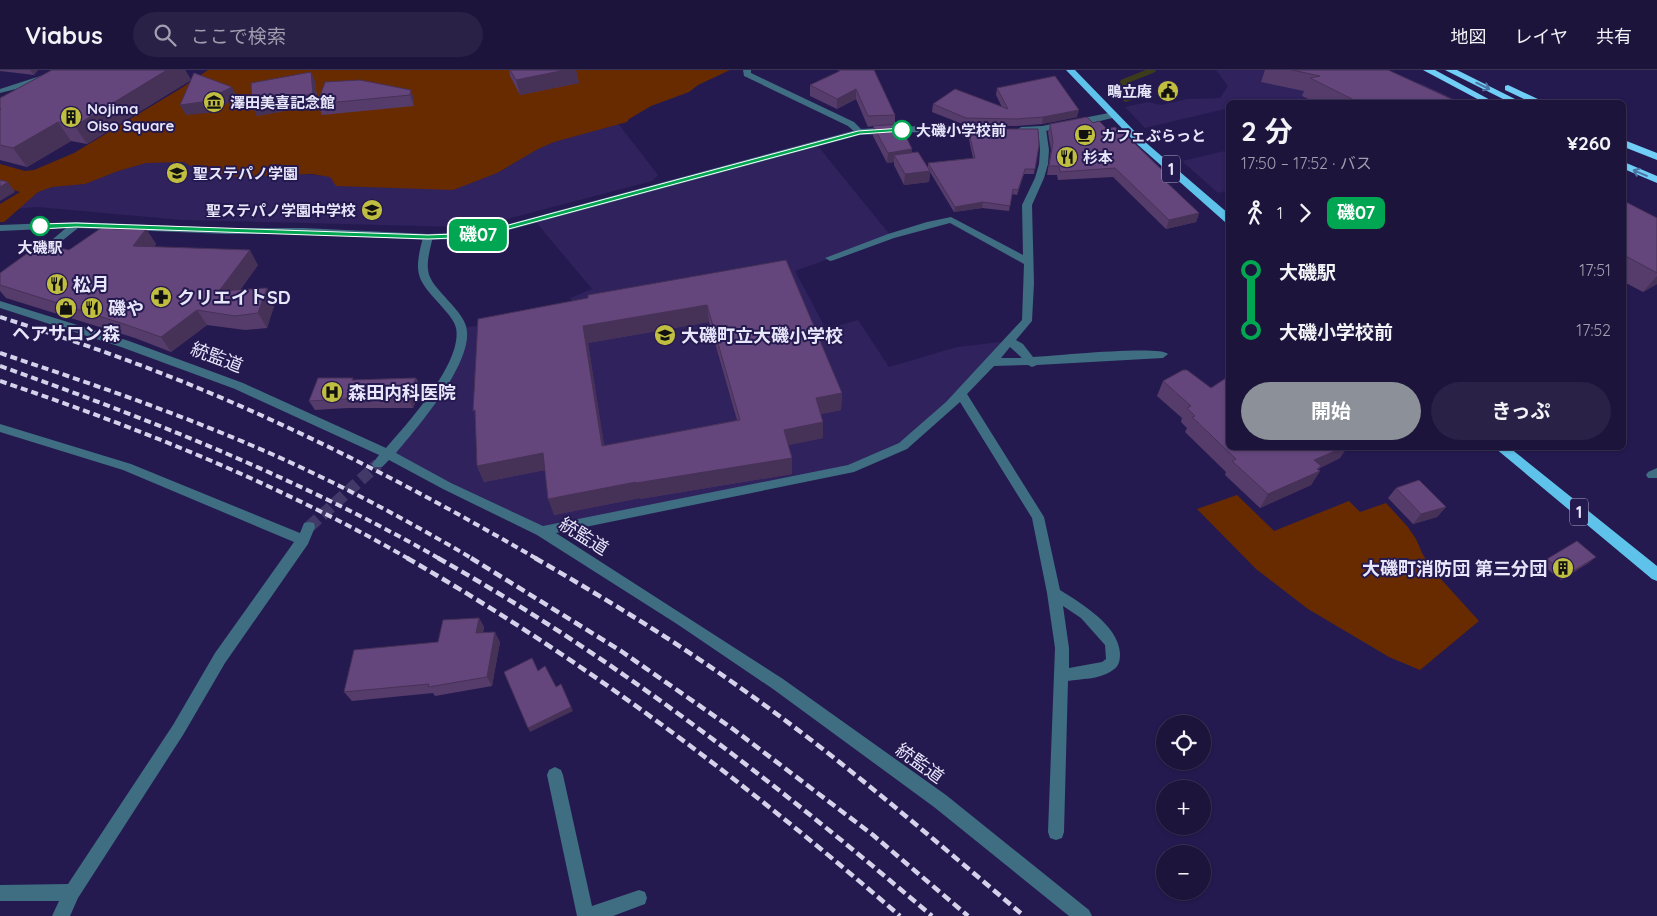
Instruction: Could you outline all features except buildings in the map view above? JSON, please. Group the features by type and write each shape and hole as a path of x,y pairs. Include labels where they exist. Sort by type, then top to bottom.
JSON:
{"highway":[{"name":"1","path":"1070,70 1141,143 1226,217"},
{"path":"1450,70 1512,100"},
{"path":"1473,70 1533,100"},
{"path":"1432,72 1485,100"},
{"path":"1626,144 1657,157"},
{"path":"1626,153 1657,166"},
{"path":"1626,166 1657,180"},
{"name":"1","path":"1504,450 1657,576"}],"street":[{"path":"0,91 37,81 66,70"},
{"path":"747,70 747,74 851,124 860,132"},
{"path":"1015,131 1042,129 1114,115"},
{"path":"0,228 76,225 428,237 471,236 860,132 920,129 995,130"},
{"path":"542,531 850,469 903,446 950,405 1027,321 1029,292 1027,205 1029,194 1038,183 1044,159 1042,129"},
{"path":"830,258 891,236 930,224 951,220 1028,262"},
{"path":"29,262 76,225"},
{"path":"383,459 440,388 454,366 462,345 461,328 451,308 428,285 423,276 423,255 428,237"},
{"name":"統監道","path":"0,304 125,344 239,386 383,459 447,486 542,531 778,684 940,801 1083,916"},
{"path":"1009,341 1019,347 1032,363"},
{"path":"991,362 1032,363 1110,355 1163,354"},
{"path":"960,393 1038,517 1054,593 1062,648 1056,832"},
{"path":"0,428 127,467 306,534 220,658 178,730 72,892 61,916"},
{"path":"1054,593 1086,614 1112,643 1113,662 1105,668 1061,676"},
{"path":"555,776 587,916 639,898"},
{"path":"0,893 72,892"}],"shaded area":[{"path":"208,70 730,70 698,85 689,92 651,106 627,122 554,142 497,173 453,190 336,186 330,177 312,174 237,177 195,169 184,162 146,163 118,171 85,184 52,187 38,192 4,222 0,222 0,204 20,192 0,186 0,164 25,171 34,170 74,153"},
{"path":"1216,70 1373,70 1409,87 1420,83 1457,100 1226,100 1226,109 1145,128 1125,107 1148,102 1161,105 1187,99 1220,98 1228,86"},
{"name":"聖ステパノ学園","path":"617,122 658,175 652,181 484,225 460,227 182,220 37,207 13,209 48,178 152,153 249,170 448,185 550,139"},
{"name":"大磯町立大磯小学校","path":"817,145 891,236 795,271 826,329 858,320 889,367 957,347 1009,341 903,446 850,469 542,531 388,454 453,366 461,328 522,320 575,306 570,298 592,289 535,221"},
{"path":"1226,151 1226,191 1218,193 1182,161"},
{"path":"1237,495 1274,531 1349,501 1360,512 1386,503 1407,526 1416,539 1423,555 1439,577 1479,621 1420,670 1389,657 1308,609 1256,569 1197,509"}],"waterway":[{"path":"1126,99 1134,96 1123,82 1153,70"}],"tunnel":[{"path":"309,527 378,464"}],"railway":[{"path":"0,317 128,360 246,408 373,469 537,559"},
{"path":"0,353 155,407 305,469 362,497 473,559"},
{"path":"0,366 169,430 279,477 334,503 440,559"},
{"path":"0,381 158,439 260,482 310,506 409,559"},
{"path":"407,558 538,638 662,725 782,818 900,916"},
{"path":"438,558 504,597 632,680 755,771 932,916"},
{"path":"471,558 621,651 733,729 873,835 968,916"},
{"path":"535,558 666,637 778,715 885,799 1024,916"}],"bus line":[{"name":"磯07","path":"40,226 76,225 226,231 303,231 428,237 471,236 511,228 860,132 902,130"}],"place":[{"name":"鴫立庵","path":"1168,91"},
{"name":"澤田美喜記念館","path":"214,102"},
{"name":"Nojima Oiso Square","path":"71,117"},
{"name":"大磯小学校前","path":"902,130"},
{"name":"カフェぶらっと","path":"1085,135"},
{"name":"杉本","path":"1067,157"},
{"name":"聖ステパノ学園","path":"177,173"},
{"name":"聖ステパノ学園中学校","path":"372,210"},
{"name":"大磯駅","path":"40,226"},
{"name":"松月","path":"57,284"},
{"name":"クリエイトSD","path":"161,297"},
{"name":"ヘアサロン森","path":"66,308"},
{"name":"磯や","path":"92,308"},
{"name":"大磯町立大磯小学校","path":"665,335"},
{"name":"森田内科医院","path":"332,392"},
{"name":"大磯町消防団 第三分団","path":"1563,568"}]}
